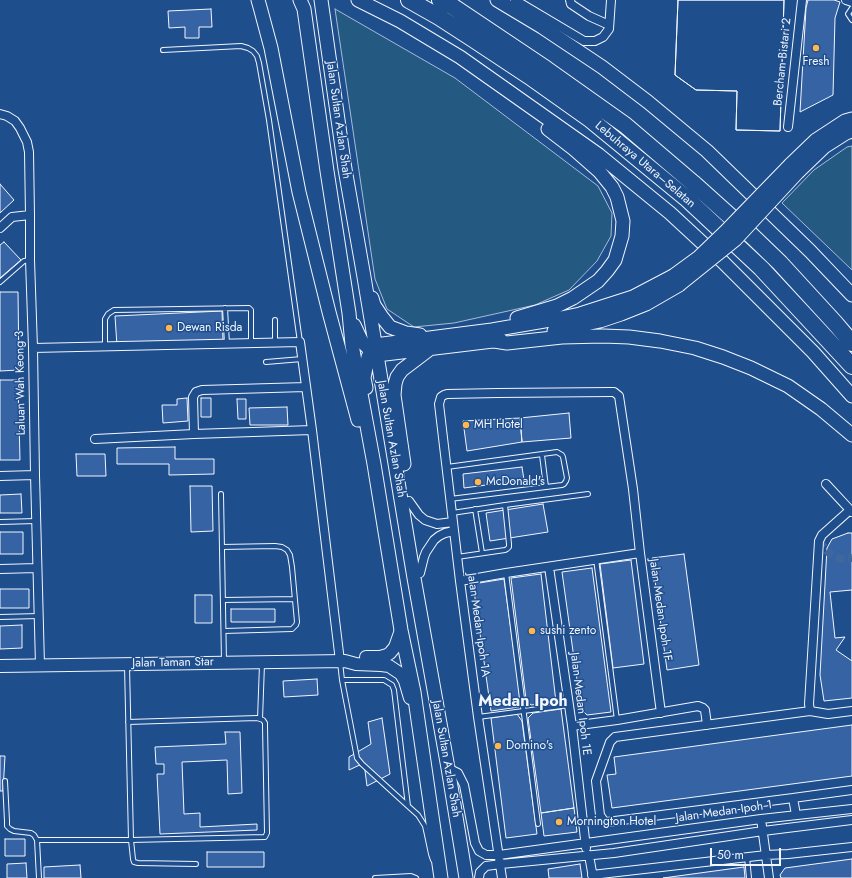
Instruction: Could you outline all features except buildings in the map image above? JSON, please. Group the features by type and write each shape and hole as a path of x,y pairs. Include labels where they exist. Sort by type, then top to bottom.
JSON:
{"highway":[{"name":"Lebuhraya Utara–Selatan","path":"410,0 439,17 529,76 591,120 686,198 761,268 852,366"},
{"name":"Lebuhraya Utara–Selatan","path":"440,0 452,6 546,69 625,125 693,183 780,263 836,323 852,343"}],"main road":[{"path":"258,0 273,60 300,192 327,304 364,445 374,464"},
{"path":"358,0 400,21 460,57 599,155 670,213 723,262 813,352 852,396"},
{"path":"497,0 542,27 596,63 648,102 707,151 847,287 852,295"},
{"name":"Jalan Sultan Azlan Shah","path":"303,3 349,313 355,366 374,464 401,630 414,692 441,877"},
{"name":"Jalan Sultan Azlan Shah","path":"321,5 345,169 364,277 374,350 379,371 466,878"},
{"path":"460,57 493,88 574,149 599,171 612,187 617,197 623,221 622,236 615,260 598,281 573,298 557,306 502,322 493,335"},
{"path":"349,313 362,342 374,350 493,335 564,329 600,321 621,314 646,304 676,280 735,240 816,140 845,121 852,119"},
{"path":"794,168 824,147 846,133 852,131"},
{"path":"364,277 374,305 390,327 436,342"},
{"path":"493,335 507,343 562,336 603,336 629,337 660,341 695,348 751,368 788,386 821,409 852,435"},
{"path":"430,667 434,645 420,572 394,395 397,377 402,370 436,342"},
{"path":"374,350 368,357 364,378 412,653 418,720"},
{"path":"365,372 369,368 379,371"}],"street":[{"path":"515,0 584,41 595,41 603,37 609,25 611,0"},
{"path":"570,0 571,4 589,16 609,25"},
{"name":"Bercham Bistari 2","path":"788,127 802,0"},
{"path":"846,0 852,2"},
{"name":"Laluan Wah Keong 3","path":"0,114 7,116 20,128 27,142 29,152 30,260 40,665"},
{"path":"0,228 12,217 30,215"},
{"path":"33,348 300,342 342,661"},
{"path":"194,434 193,397 196,392 202,390 306,387"},
{"name":"Jalan Medan Ipoh 1A","path":"502,878 478,717 460,581 439,404 441,397 447,394 614,392 619,396 621,407 633,489 640,553"},
{"path":"95,439 312,430"},
{"path":"0,476 35,475"},
{"path":"810,711 819,541 822,535 851,511 826,484"},
{"path":"410,501 419,515 425,520 437,524 453,522"},
{"path":"420,572 426,552 434,540 445,533 454,531"},
{"name":"Jalan Medan Ipoh 1F","path":"460,581 640,553 661,713"},
{"name":"Jalan Medan Ipoh 1E","path":"549,567 572,726 585,844"},
{"path":"0,569 37,568"},
{"name":"Jalan Taman Star","path":"0,666 342,661 387,655 393,651 401,630"},
{"name":"Jalan Taman Star","path":"342,661 356,664 381,664 389,666 395,670 405,681 412,708 418,720"},
{"path":"572,726 700,706 705,710 707,725"},
{"path":"852,711 828,714 810,711 613,738 610,742 596,781 600,815 604,821 610,822 852,790"},
{"name":"Jalan Medan Ipoh 1","path":"448,768 458,773 464,785 475,843 479,851 486,855 499,855 761,819 852,809"},
{"path":"794,798 796,815"},
{"path":"761,819 769,878"},
{"name":"Jalan Medan Ipoh 1","path":"479,878 480,872 486,866 614,853 763,831 852,820"},
{"path":"585,844 586,849 591,852 614,853"},
{"path":"589,855 592,877 747,857 852,847"}],"lane":[{"path":"852,8 848,14 852,20"},
{"path":"163,50 241,46 248,48 257,56 260,63 270,127 300,342"},
{"path":"260,63 273,60"},
{"path":"0,282 24,261 30,260"},
{"path":"226,308 227,344"},
{"path":"105,346 105,319 108,314 114,310 249,308 251,310 251,343"},
{"path":"275,320 275,342"},
{"path":"266,362 302,359"},
{"path":"446,467 557,452 562,455 566,478 566,482 564,484 450,499"},
{"path":"542,455 546,487"},
{"path":"221,494 224,662"},
{"path":"452,512 588,494"},
{"path":"457,557 505,550 509,547 505,505"},
{"path":"476,509 482,554"},
{"path":"0,522 36,521"},
{"path":"222,547 276,546 287,550 290,555 292,567 297,622 292,629 224,631"},
{"path":"596,559 617,720"},
{"path":"506,573 538,824"},
{"path":"223,600 295,599"},
{"path":"0,617 39,616"},
{"path":"342,661 342,680 359,760 418,815 424,826 431,854 441,877"},
{"path":"260,719 262,662"},
{"path":"127,664 132,859 134,862 138,863 196,864"},
{"path":"342,680 384,680 392,685 396,694 408,806"},
{"path":"478,717 569,705"},
{"path":"37,840 131,840 265,837 268,833 265,723 256,718 128,722"},
{"path":"5,781 6,821 10,829 14,832 31,833 37,840 39,878"},
{"path":"747,857 750,878"},
{"path":"375,878 411,876 416,878"}],"shaded area":[{"path":"335,9 455,78 598,186 612,213 611,236 597,261 569,290 535,305 454,323 414,327 387,309 375,279"},
{"path":"852,146 852,270 782,203 814,170 847,147"}],"tunnel":[{"path":"819,541 828,552 836,557 841,559 852,558"}],"place":[{"name":"Fresh","path":"816,48"},
{"name":"Dewan Risda","path":"169,328"},
{"name":"MH Hotel","path":"466,425"},
{"name":"McDonald's","path":"478,482"},
{"name":"sushi zento","path":"532,631"},
{"name":"Domino's","path":"498,746"},
{"name":"Mornington Hotel","path":"559,822"}],"district":[{"name":"Medan Ipoh","path":"523,702"}]}
